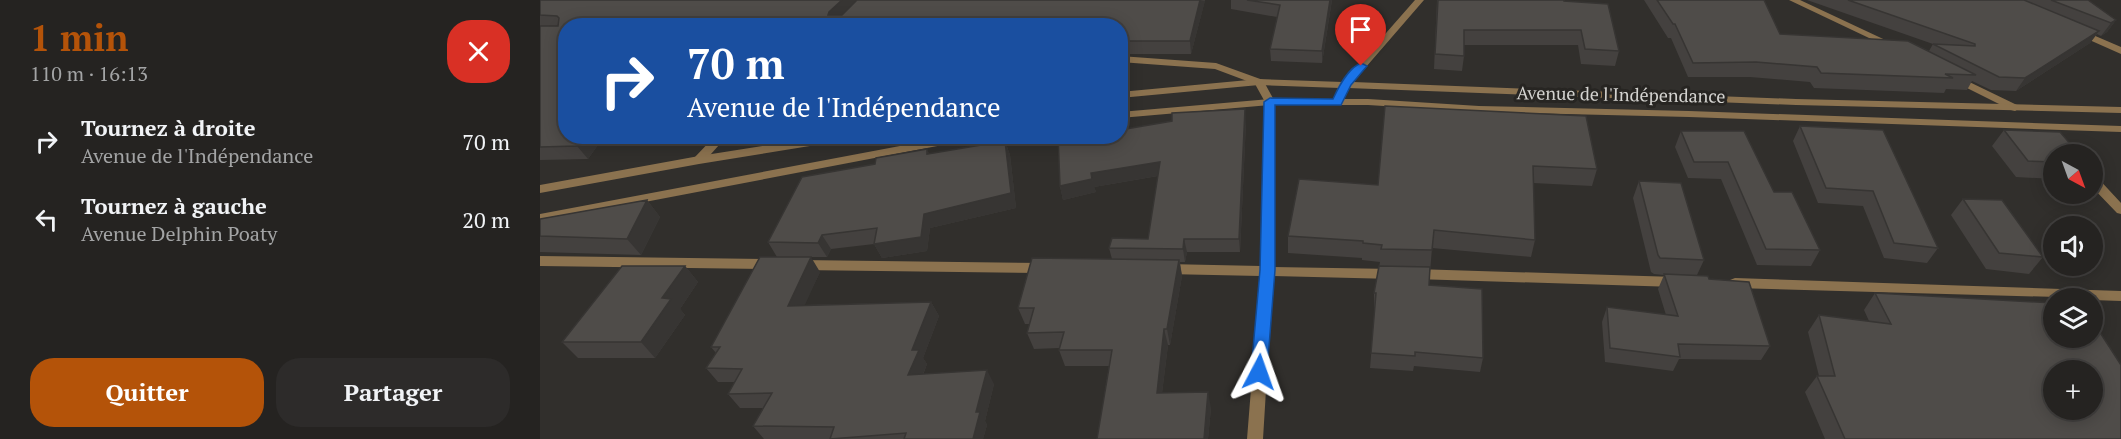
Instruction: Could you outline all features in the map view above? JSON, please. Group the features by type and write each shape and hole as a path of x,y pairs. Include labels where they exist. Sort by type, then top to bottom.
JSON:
{"street":[{"path":"1337,102 1346,84 1420,0"},
{"path":"1792,0 1906,52"},
{"path":"2066,27 2121,51"},
{"path":"1128,60 1216,66 1259,82 1270,102 1267,270 1255,439"},
{"path":"1946,73 2015,108"},
{"name":"Avenue de l'Indépendance","path":"1128,94 1259,82 1796,102 2121,110"},
{"name":"Avenue de l'Indépendance","path":"1128,114 1270,102 1368,102 1479,109 2121,129"},
{"path":"2046,126 2059,140"},
{"path":"699,160 714,144"},
{"path":"540,189 802,144"},
{"path":"540,218 932,144"},
{"path":"2103,191 2121,210"},
{"path":"540,261 1064,268"},
{"path":"1148,269 1267,270 1695,282"},
{"path":"1719,283 2121,296"}],"building":[{"path":"540,0 842,0 828,15 842,15 857,0 1200,0 1190,41 1128,41 1128,18 559,18 540,15"},
{"path":"1247,0 1330,0 1322,51 1270,49 1280,5"},
{"path":"1438,0 1564,0 1608,4 1619,51 1585,49 1581,30 1464,30 1464,56 1435,54"},
{"path":"1657,0 1764,0 1780,34 1908,41 1976,75 1945,74 1953,78 1821,73 1817,67 1756,62 1693,63 1675,24"},
{"path":"1848,0 2024,0 2099,31 2025,78 1999,77 1933,44 1975,46 1975,44"},
{"path":"2051,0 2088,0 2116,20 2111,23"},
{"path":"540,26 558,26 558,144 578,144 577,146 540,147"},
{"path":"1385,106 1586,116 1597,169 1533,166 1535,240 1434,230 1432,250 1381,249 1382,245 1363,243 1363,241 1288,236 1299,179 1378,185"},
{"path":"1245,109 1239,239 1184,239 1183,249 1109,248 1112,238 1148,239 1160,162 1091,173 1092,179 1060,186 1058,144 1128,144 1128,129 1172,121 1172,113"},
{"path":"1800,126 1883,130 1938,248 1894,243 1873,191 1826,188"},
{"path":"2004,130 2060,132 2070,144 2043,144 2043,162 2028,161"},
{"path":"1681,131 1744,131 1774,192 1792,192 1820,250 1766,249 1728,162 1694,162"},
{"path":"987,144 1005,144 1011,193 924,214 921,237 874,244 877,228 822,235 818,243 768,242 802,177 875,164 876,158 927,149 927,154"},
{"path":"1639,181 1681,183 1704,260 1660,258"},
{"path":"1963,199 2002,200 2043,257 1999,253"},
{"path":"647,200 627,239 540,236 540,219"},
{"path":"760,257 811,257 788,306 931,302 912,350 919,350 908,375 987,370 976,412 980,412 973,439 904,439 906,433 830,439 834,427 753,426 772,393 728,394 742,369 706,368 720,347 711,347"},
{"path":"1032,258 1179,260 1167,329 1164,329 1157,393 1208,392 1204,439 1097,439 1112,350 1059,350 1064,332 1027,333 1034,308 1018,308"},
{"path":"622,266 685,266 662,298 671,299 641,342 562,342"},
{"path":"1379,266 1430,267 1429,285 1482,289 1483,358 1415,352 1415,356 1371,353 1376,293 1374,293"},
{"path":"1664,274 1708,276 1709,279 1749,282 1770,346 1678,344 1680,357 1610,348 1607,307 1678,316"},
{"path":"1875,293 2043,302 2043,348 2103,348 2103,337 2121,365 2121,439 1845,439 1817,376 1835,376 1819,315 1891,324"}],"route":[{"path":"1259,372 1267,270 1270,102 1337,102 1346,84 1361,66"}]}
